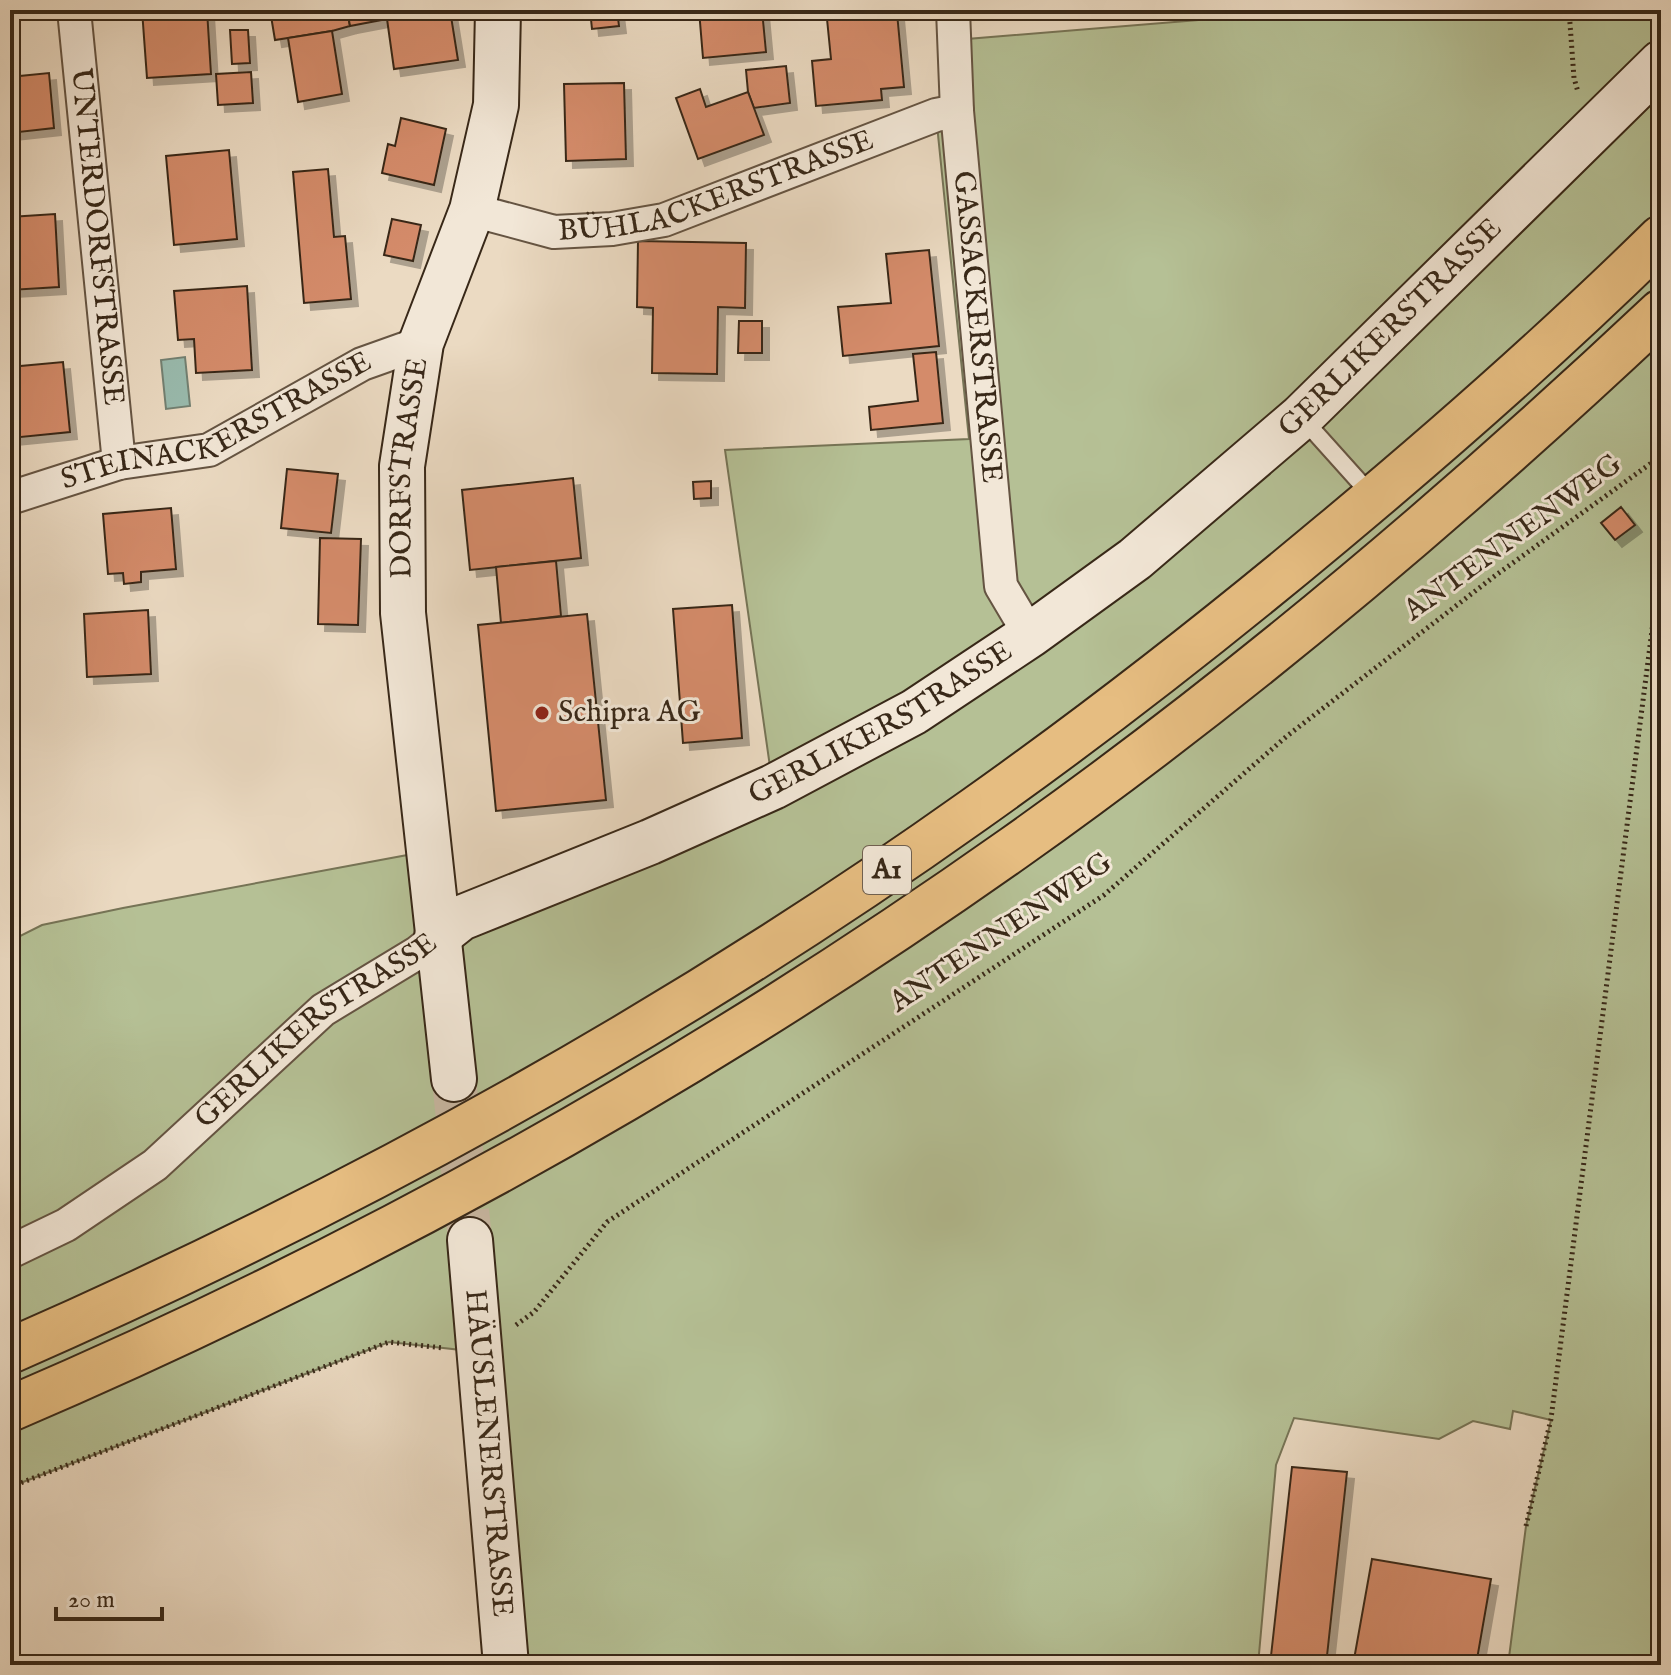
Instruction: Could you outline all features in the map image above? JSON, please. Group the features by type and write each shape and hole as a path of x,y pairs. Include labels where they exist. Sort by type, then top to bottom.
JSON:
{"highway":[{"name":"A1","path":"10,1351 212,1258 400,1164 565,1072 732,972 908,856 1063,746 1207,635 1374,498 1502,387 1661,238"},
{"name":"A1","path":"10,1409 188,1330 420,1213 650,1085 873,944 1030,836 1248,672 1410,539 1661,312"}],"street":[{"name":"UNTERDORFSTRASSE","path":"74,10 119,463"},
{"name":"DORFSTRASSE","path":"437,937 403,613 402,466 421,343 472,210 496,105 498,10"},
{"name":"GASSACKERSTRASSE","path":"953,10 957,111 1001,586 1030,635"},
{"name":"GERLIKERSTRASSE","path":"10,1252 66,1225 155,1165 323,1010 417,953 461,918 650,842 773,787 914,712 1030,635 1135,559 1301,417 1661,63"},
{"name":"BÜHLACKERSTRASSE","path":"472,210 554,232 612,229 664,220 936,115 957,111"},
{"name":"STEINACKERSTRASSE","path":"10,498 119,463 209,450 362,364 421,343"},
{"path":"437,937 454,1079"},
{"name":"HÄUSLENERSTRASSE","path":"470,1240 506,1665"}],"lane":[{"path":"1301,417 1374,498"}],"path":[{"path":"1569,10 1574,78 1589,135"},
{"name":"ANTENNENWEG","path":"480,1352 534,1312 607,1222 1104,895 1287,736 1496,575 1661,456"},
{"path":"1526,1526 1551,1419 1661,560"},
{"path":"10,1487 389,1342 480,1352"}],"shaded area":[{"path":"1321,10 1661,10 1661,1665 1508,1665 1526,1526 1551,1420 1513,1411 1510,1429 1473,1421 1439,1439 1294,1418 1276,1465 1258,1665 506,1665 479,1352 389,1342 10,1487 10,941 42,925 429,851 437,936 773,788 725,450 969,439 936,115 955,40"},
{"path":"185,357 190,406 166,409 161,360"}],"building":[{"path":"142,10 207,10 211,74 147,78"},
{"path":"270,10 347,10 350,26 275,40"},
{"path":"347,10 450,10 458,60 394,69 387,19 350,26"},
{"path":"590,10 617,10 619,26 592,29"},
{"path":"699,10 762,10 766,52 703,58"},
{"path":"897,13 904,87 881,89 882,100 816,106 812,61 831,59 827,19"},
{"path":"230,30 248,30 250,63 232,64"},
{"path":"332,31 342,94 298,102 288,38"},
{"path":"786,66 790,103 754,108 748,92 746,70"},
{"path":"251,72 253,103 218,105 216,74"},
{"path":"49,73 54,128 10,133 10,77"},
{"path":"624,83 626,159 566,161 564,84"},
{"path":"700,89 706,107 748,92 764,135 698,159 676,98"},
{"path":"401,118 446,129 434,185 382,173 388,144 395,146"},
{"path":"229,150 237,239 174,245 166,156"},
{"path":"328,169 334,237 345,236 351,299 304,303 293,172"},
{"path":"55,214 59,287 10,290 10,217"},
{"path":"392,219 421,225 413,261 384,255"},
{"path":"638,241 746,243 745,308 718,307 717,374 652,373 653,308 637,307"},
{"path":"929,250 939,346 843,356 838,307 891,303 886,254"},
{"path":"247,286 252,370 196,373 194,339 178,340 174,291"},
{"path":"739,321 762,321 762,353 738,353"},
{"path":"936,352 943,423 871,430 869,407 918,401 913,354"},
{"path":"63,362 70,432 11,438 10,367"},
{"path":"287,469 338,474 331,533 281,528"},
{"path":"573,478 581,558 470,570 462,490"},
{"path":"711,481 711,498 694,499 693,482"},
{"path":"1621,507 1635,525 1615,540 1601,523"},
{"path":"171,508 176,569 141,572 141,582 124,584 123,573 108,574 103,514"},
{"path":"320,538 361,539 358,625 318,624"},
{"path":"556,561 561,616 501,623 496,567"},
{"path":"732,605 742,738 683,743 673,609"},
{"path":"148,610 151,674 87,677 84,614"},
{"name":"Schipra AG","path":"587,614 606,800 496,811 478,625"},
{"path":"1292,1467 1347,1472 1326,1665 1270,1665"},
{"path":"1372,1559 1491,1579 1476,1665 1353,1665"}],"tunnel":[{"path":"454,1079 470,1240"}],"place":[{"name":"Schipra AG","path":"542,713"}]}
